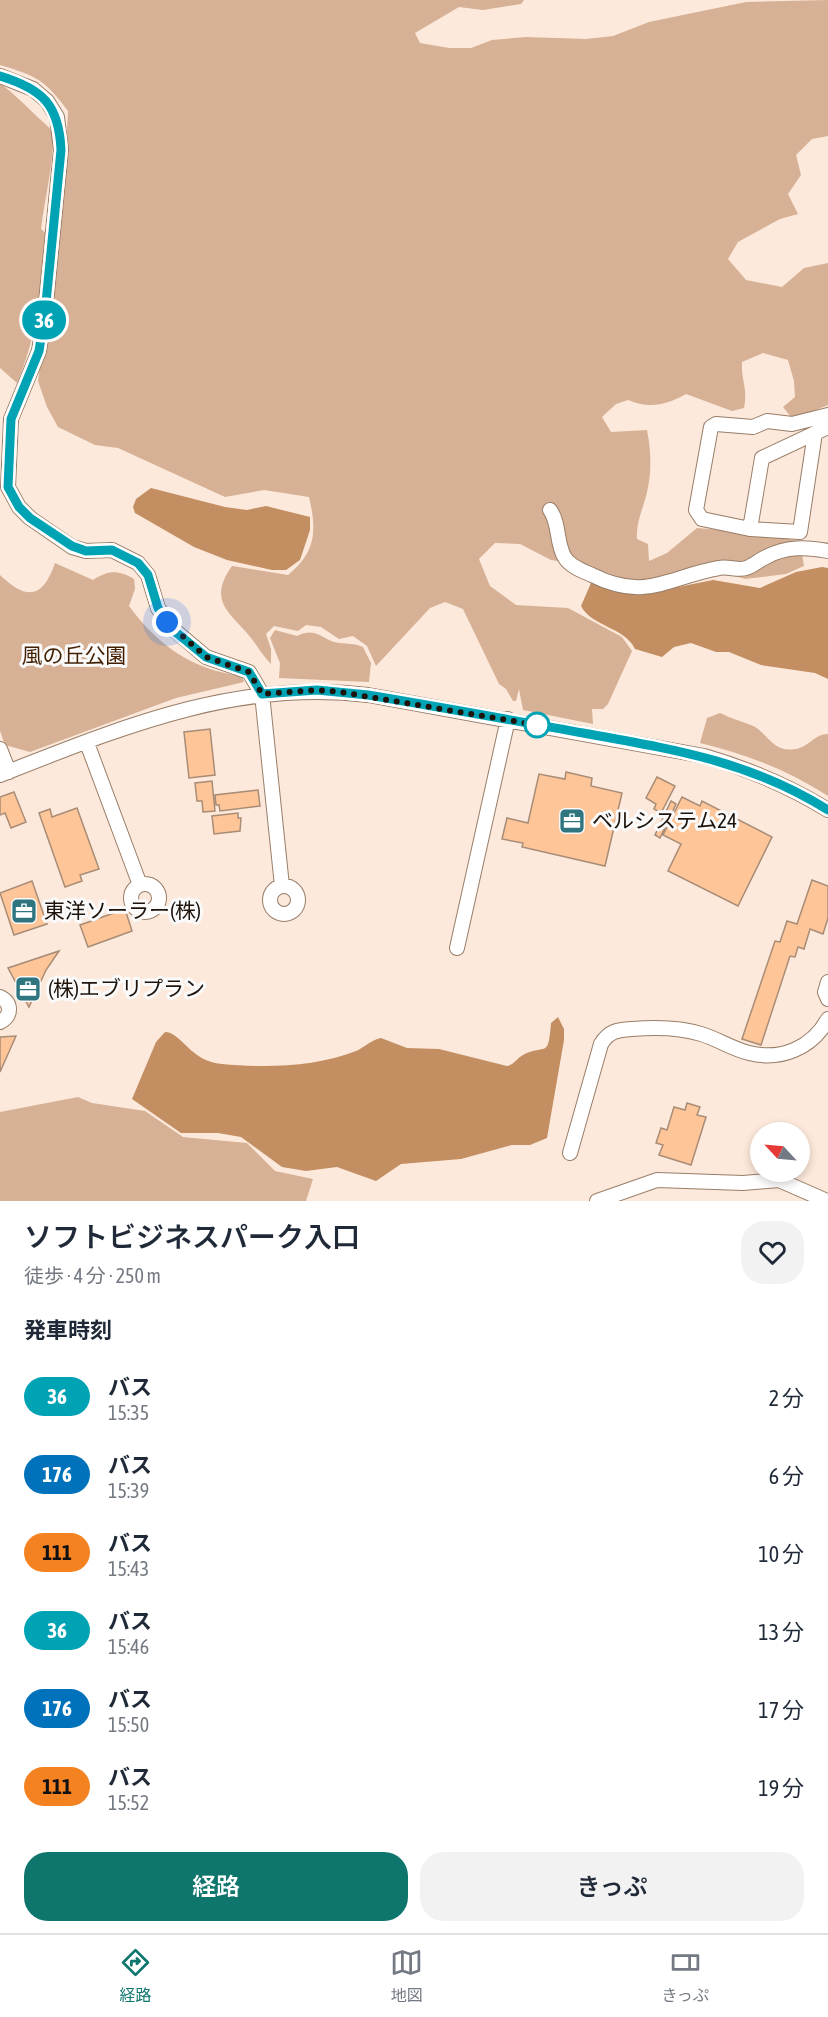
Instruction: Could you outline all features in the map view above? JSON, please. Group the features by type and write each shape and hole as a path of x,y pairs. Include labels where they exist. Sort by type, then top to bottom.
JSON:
{"street":[{"path":"0,76 33,89 47,101 57,117 61,150 45,313 39,351 11,419 8,487 19,507 30,518 72,546 86,551 112,550 138,563 148,575 158,608 172,629 206,657 249,672 262,694 282,886"},
{"path":"822,430 800,532 750,529 702,519 698,516 696,510 711,427 716,424 753,427 767,420 792,424 828,415"},
{"path":"750,529 762,458 822,430"},
{"path":"550,510 554,516 565,557 573,566 602,580 628,587 653,587 719,568 745,569 784,550 806,548 828,551"},
{"path":"0,749 4,774 188,708 262,694 317,690 508,719 713,759 778,783 828,810"},
{"path":"457,948 508,719"},
{"path":"87,743 140,885"},
{"path":"828,982 825,992 828,999"},
{"path":"0,997 6,1000 9,1008 7,1017 0,1022"},
{"path":"570,1153 601,1044 613,1031 642,1028 678,1029 701,1034 749,1053 771,1055 796,1050 805,1045 828,1020"},
{"path":"597,1201 657,1180 743,1183 779,1180 827,1201"}],"green space":[{"path":"0,0 524,0 521,4 483,10 459,7 415,33 420,43 449,48 471,48 492,40 526,37 586,39 613,36 649,22 746,2 828,0 828,136 812,139 796,155 801,175 788,194 798,214 780,219 738,242 728,259 746,280 782,287 804,268 828,263 828,405 801,416 790,416 783,407 795,397 794,381 788,360 763,353 742,362 744,408 732,411 686,394 672,401 651,405 628,400 616,404 602,417 611,432 647,430 650,477 637,539 648,544 649,561 667,553 697,528 746,532 800,541 804,566 786,574 745,579 705,567 666,579 634,582 584,565 551,560 520,544 495,543 479,559 490,586 516,605 568,608 622,637 632,651 608,704 603,709 592,709 593,724 523,710 519,689 516,701 513,701 506,689 499,684 463,609 445,602 430,608 376,666 367,646 353,636 339,639 321,627 306,625 298,631 274,626 266,634 271,649 271,664 225,608 221,590 224,579 232,566 288,575 297,566 304,558 312,540 313,520 309,497 264,490 225,497 118,448 95,445 58,427 47,407 38,381 64,188 68,111 53,92 39,80 0,65"},
{"path":"0,84 53,131 51,168 41,229 47,234 40,291 30,347 17,383 0,368"},
{"name":"風の丘公園","path":"55,563 93,580 114,572 134,579 135,589 129,606 152,633 164,644 192,661 207,668 242,676 244,682 176,698 30,752 5,745 0,731 0,575 18,589 33,592 45,583"},
{"path":"275,630 297,636 304,633 315,633 333,642 363,647 371,663 369,682 279,678 280,663 270,638"},
{"path":"720,713 757,728 781,748 800,748 819,736 828,734 828,796 798,778 766,764 700,743 707,718"},
{"path":"78,1097 92,1103 145,1111 183,1137 247,1143 275,1171 313,1179 306,1201 0,1201 0,1112"}],"shaded area":[{"path":"151,488 225,507 247,510 266,506 310,517 310,530 300,560 286,570 272,570 227,560 194,547 135,513 133,507 136,499"},
{"path":"828,568 828,679 815,673 761,665 729,652 716,652 691,643 674,647 662,657 635,649 624,636 593,618 581,606 591,583 658,591 713,580 760,588 796,572"},
{"path":"558,1017 564,1029 564,1040 547,1138 530,1145 512,1145 461,1159 401,1164 376,1181 337,1167 306,1171 282,1167 241,1137 218,1133 181,1133 132,1099 156,1042 165,1032 171,1033 202,1058 222,1064 273,1066 307,1063 356,1051 381,1038 407,1048 439,1049 507,1066 523,1055 545,1048 549,1042 551,1023"}],"building":[{"path":"210,729 215,775 189,778 184,732"},
{"name":"ベルシステム24","path":"566,772 592,778 591,786 622,793 605,866 522,847 523,843 502,839 507,818 528,823 539,774 565,779"},
{"path":"657,777 675,786 661,813 654,809 656,804 646,798"},
{"path":"212,781 215,811 203,812 202,801 197,801 195,783"},
{"path":"258,790 260,806 220,811 219,805 216,805 215,795"},
{"path":"14,792 26,822 11,828 5,813 0,815 0,797"},
{"path":"682,797 700,806 702,801 772,837 738,906 668,871 681,844 663,835"},
{"path":"671,801 676,804 660,838 655,835"},
{"path":"77,808 99,869 80,875 82,881 65,887 39,813 50,809 52,817"},
{"path":"238,813 238,818 241,818 240,831 214,834 212,816"},
{"path":"812,880 828,886 828,918 823,934 810,929 804,949 798,947 795,957 790,956 761,1045 742,1039 775,941 780,942 787,921 797,924"},
{"name":"東洋ソーラー(株)","path":"32,881 47,924 14,935 0,893"},
{"path":"125,909 132,931 88,947 80,925"},
{"name":"(株)エブリプラン","path":"59,951 46,970 29,1007 8,968"},
{"path":"16,1036 0,1072 0,1037"},
{"path":"687,1103 700,1107 697,1115 706,1117 691,1165 659,1155 663,1145 656,1143 661,1128 667,1130 674,1107 685,1110"}],"bus line":[{"name":"36","path":"0,76 33,89 47,101 57,117 60,132 61,150 45,313 39,351 11,419 9,441 8,487 19,507 30,518 72,546 86,551 112,550 132,558 148,575 158,608 172,629 206,657 249,672 255,678 262,694 317,690 368,695 683,751 754,772 828,810"}],"place":[{"name":"ベルシステム24","path":"572,821"},
{"name":"東洋ソーラー(株)","path":"24,911"},
{"name":"(株)エブリプラン","path":"28,989"}],"route":[{"path":"167,622 182,638 206,657 249,672 255,678 262,694 317,690 368,695 537,725"}]}
